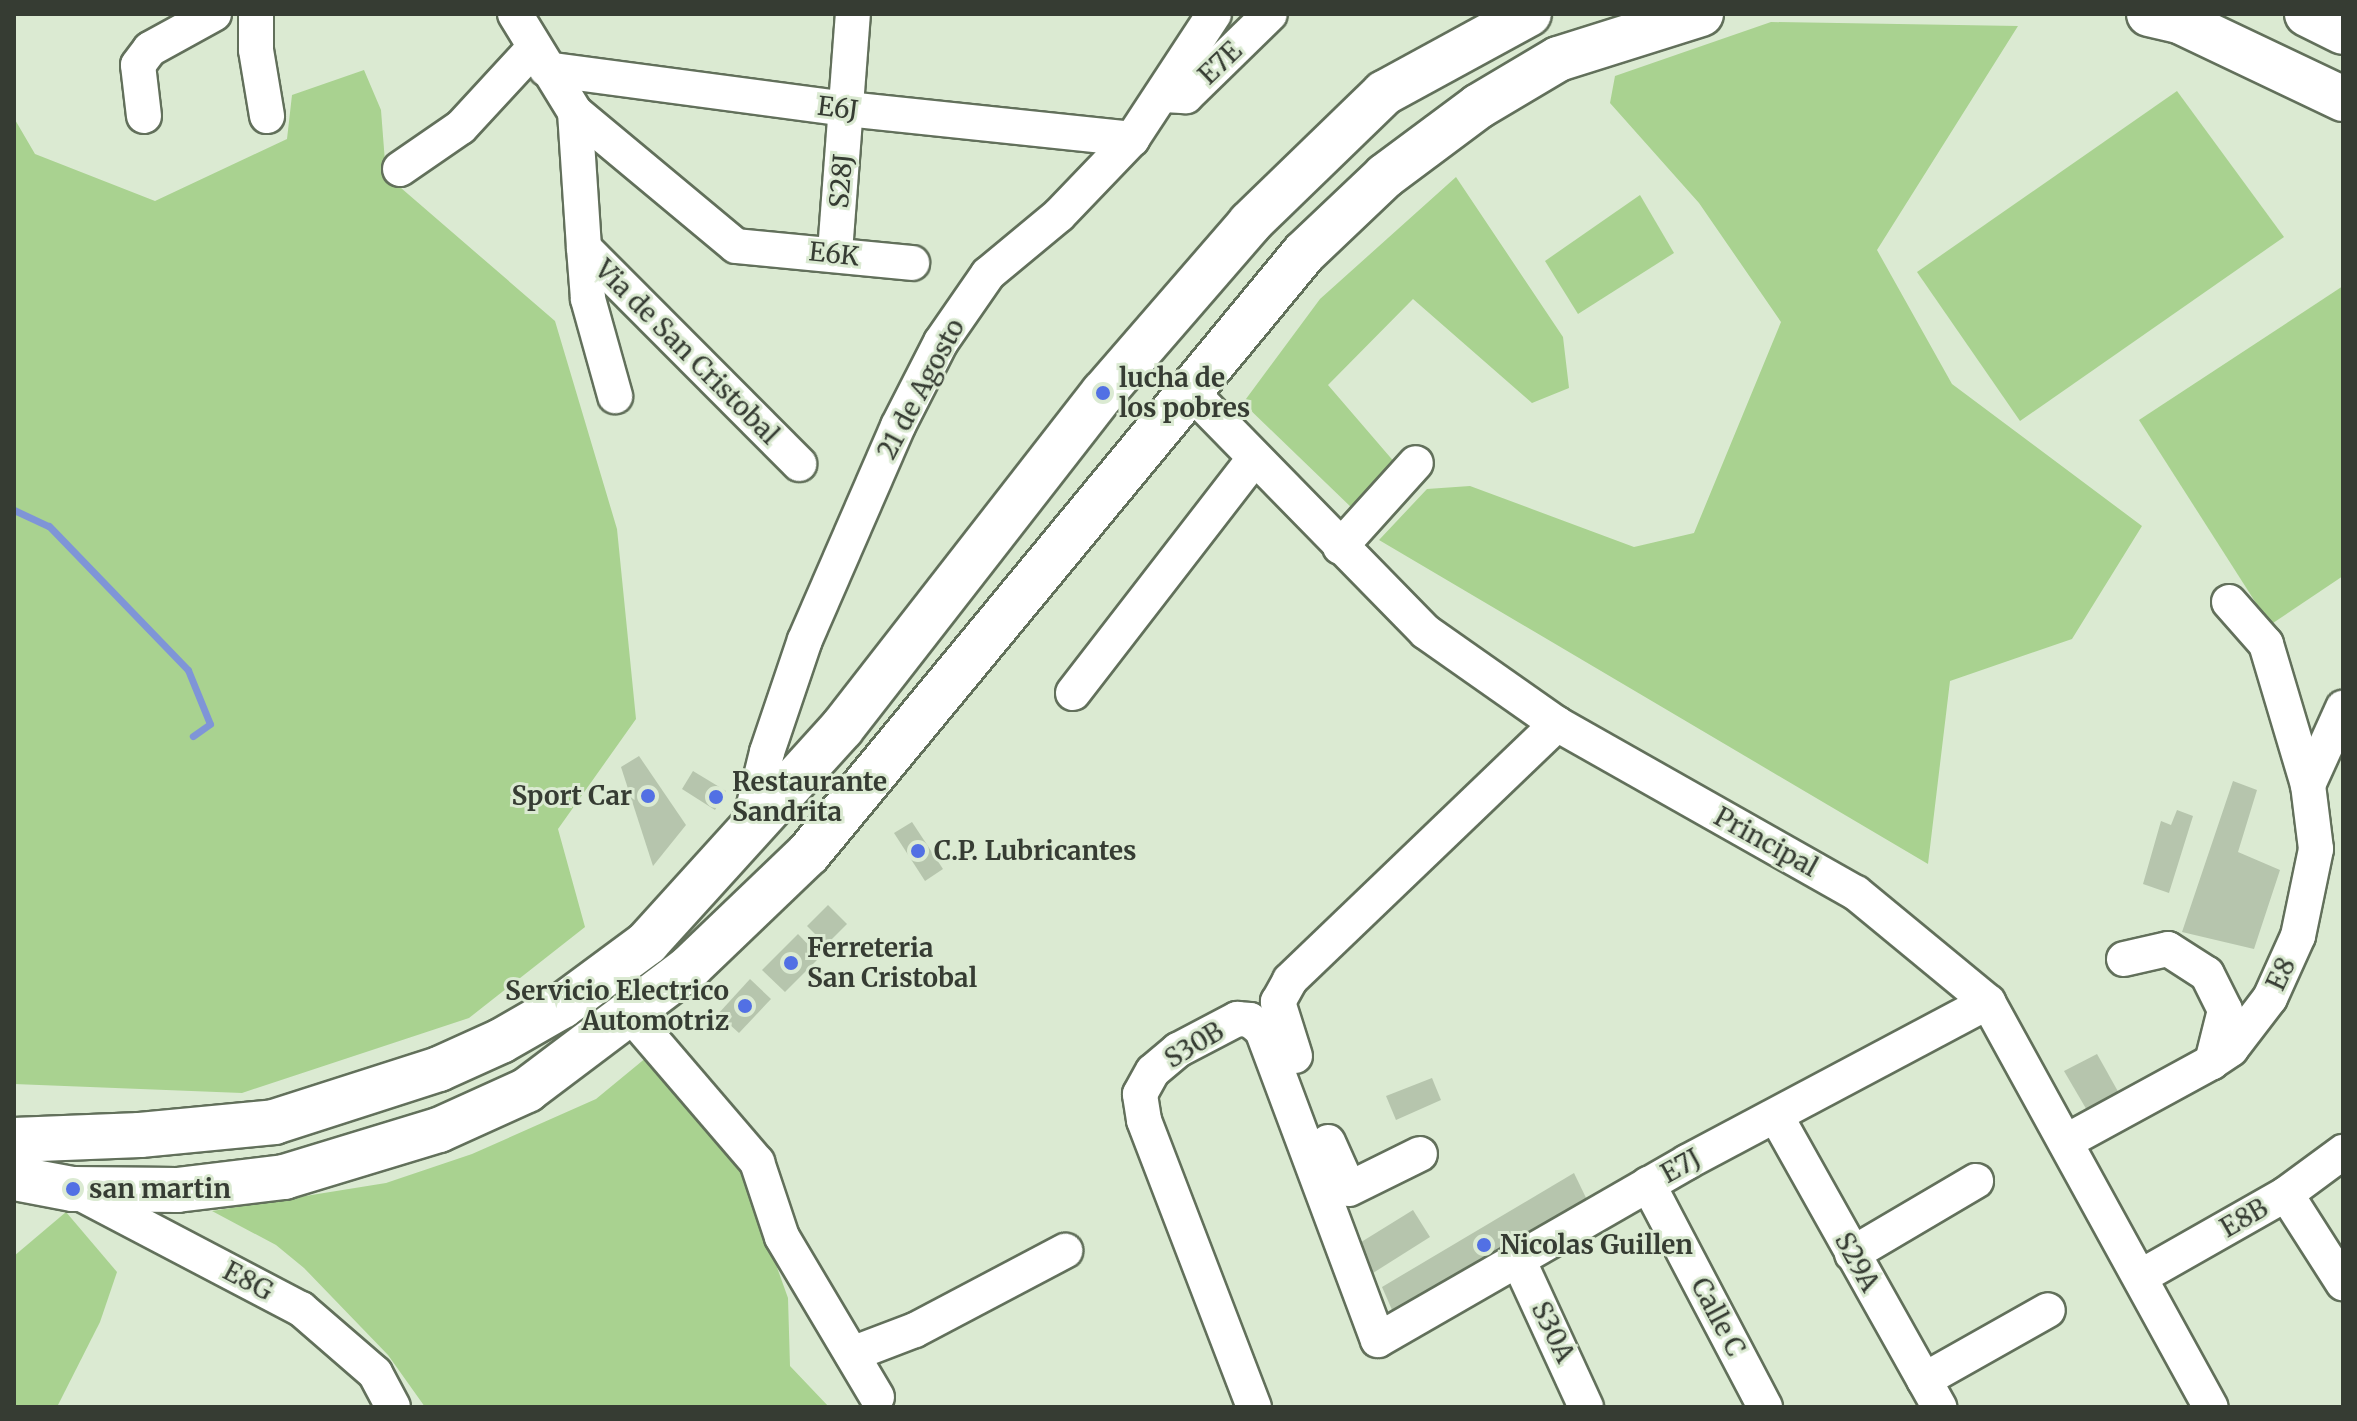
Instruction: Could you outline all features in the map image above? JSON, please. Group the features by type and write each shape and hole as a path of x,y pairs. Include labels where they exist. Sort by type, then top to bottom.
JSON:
{"main road":[{"path":"14,1140 140,1135 274,1122 439,1069 562,1006 647,943 852,716 1103,393 1250,223 1336,134 1384,93 1529,14"},
{"path":"14,1178 73,1189 177,1190 284,1177 439,1130 527,1090 631,1015 690,967 808,854 1304,253 1385,176 1479,106 1558,59 1701,14"},
{"path":"2149,14 2179,21 2343,99"},
{"path":"2307,14 2343,32"}],"street":[{"path":"144,116 138,65 150,49 214,14"},
{"path":"256,14 256,50 267,116"},
{"path":"515,14 539,59 575,112"},
{"name":"S28J","path":"835,252 853,14"},
{"name":"21 de Agosto","path":"746,836 767,752 805,640 898,426 941,342 988,274 1059,215 1132,139 1164,95 1214,14"},
{"name":"E7E","path":"1164,95 1186,96 1270,14"},
{"path":"400,169 461,127 539,59"},
{"name":"E6J","path":"539,59 847,109 1132,139"},
{"name":"E6K","path":"575,112 736,246 835,252 912,263"},
{"name":"Via de San Cristobal","path":"575,112 584,248 799,464"},
{"path":"584,248 588,299 615,396"},
{"name":"Principal","path":"1190,391 1253,460 1426,632 1557,724 1856,893 1988,1002 2067,1141 2205,1405"},
{"path":"1073,693 1253,460"},
{"path":"1340,547 1416,463"},
{"name":"E8","path":"2067,1141 2231,1049 2270,998 2298,936 2330,841 2308,785 2266,644 2229,602"},
{"path":"2308,785 2343,708"},
{"path":"1420,1154 1355,1188 1344,1184 1278,1002 1290,980 1557,724"},
{"path":"2124,959 2168,949 2207,974 2225,1010 2212,1062"},
{"name":"E7J","path":"1378,1340 1648,1184 1988,1002"},
{"path":"631,1015 757,1162 782,1237 877,1397"},
{"name":"S30B","path":"1254,1407 1144,1120 1140,1094 1153,1071 1178,1050 1237,1019 1250,1020 1262,1030 1378,1340"},
{"name":"S29A","path":"1776,1116 1932,1394"},
{"name":"E8B","path":"2140,1277 2286,1194 2343,1152"},
{"path":"1852,1254 1976,1181"},
{"name":"Calle C","path":"1648,1184 1764,1407"},
{"name":"E8G","path":"73,1189 301,1309 375,1373 393,1407"},
{"path":"2286,1194 2343,1283"},
{"path":"852,1354 915,1330 1065,1251"},
{"name":"S30A","path":"1517,1257 1581,1404"},
{"path":"1932,1394 2048,1310"}],"green space":[{"path":"1771,22 2018,26 1877,250 1952,384 2142,526 2072,639 1950,681 1928,864 1379,540 1427,489 1470,486 1634,547 1694,533 1781,322 1699,203 1610,103 1615,76"},
{"path":"364,70 381,110 386,175 555,321 617,529 636,719 558,829 585,927 469,1018 242,1093 14,1084 14,118 35,154 155,201 287,139 292,95"},
{"path":"2177,91 2284,237 2020,421 1917,272"},
{"path":"1456,177 1563,337 1569,388 1532,403 1413,299 1328,385 1396,464 1354,510 1243,403 1320,299"},
{"path":"1640,195 1674,253 1578,314 1545,261"},
{"path":"2343,286 2343,576 2270,625 2139,420"},
{"path":"647,1057 742,1170 788,1298 790,1366 829,1407 425,1407 388,1355 304,1268 276,1245 212,1211 386,1183 472,1154 596,1099"},
{"path":"66,1212 117,1272 100,1322 57,1407 14,1407 14,1256"}],"building":[{"name":"Sport Car","path":"639,756 686,825 653,866 621,767"},
{"path":"693,771 726,791 715,810 682,789"},
{"path":"2233,781 2257,790 2238,852 2280,870 2254,949 2182,932"},
{"path":"2177,810 2193,816 2169,893 2143,884 2161,821 2171,825"},
{"name":"C.P. Lubricantes","path":"912,822 943,869 925,881 894,833"},
{"path":"828,905 847,924 826,945 807,926"},
{"name":"Ferreteria San Cristobal","path":"798,934 820,957 785,992 762,970"},
{"name":"Servicio Electrico Automotriz","path":"750,979 771,999 739,1033 718,1014"},
{"path":"2097,1054 2120,1095 2088,1112 2064,1071"},
{"path":"1432,1078 1441,1100 1396,1120 1386,1096"},
{"path":"1574,1173 1589,1204 1396,1319 1382,1287"},
{"path":"1413,1210 1430,1237 1373,1273 1358,1244"}],"waterway":[{"path":"14,510 49,526 188,670 210,724 193,736"}],"place":[{"name":"lucha de los pobres","path":"1103,393"},
{"name":"Sport Car","path":"648,796"},
{"name":"Restaurante Sandrita","path":"716,797"},
{"name":"C.P. Lubricantes","path":"918,851"},
{"name":"Ferreteria San Cristobal","path":"791,963"},
{"name":"Servicio Electrico Automotriz","path":"745,1006"},
{"name":"san martin","path":"73,1189"},
{"name":"Nicolas Guillen","path":"1484,1245"}]}
